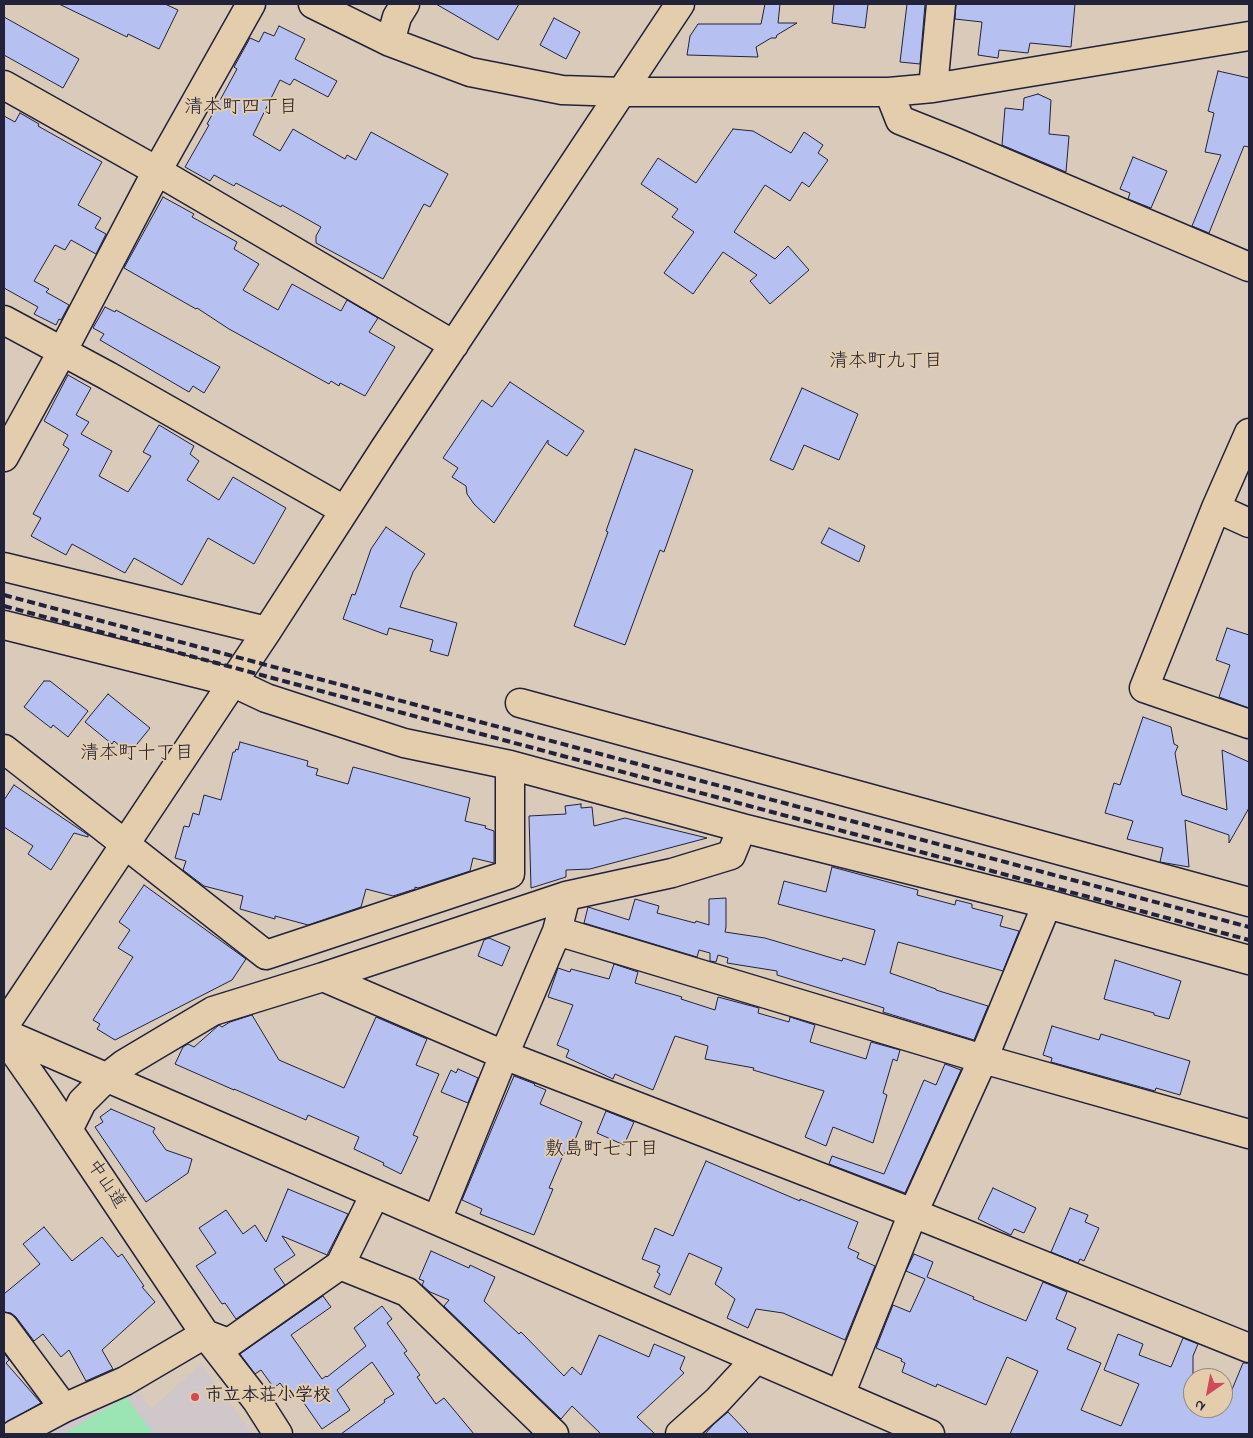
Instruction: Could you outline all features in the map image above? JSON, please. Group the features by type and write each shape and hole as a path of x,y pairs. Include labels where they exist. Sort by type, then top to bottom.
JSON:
{"street":[{"path":"4,457 62,352 157,171 250,4"},
{"path":"313,4 390,42 470,72 562,90 622,92 889,92 933,88 1249,36"},
{"path":"390,42 396,17 404,4"},
{"path":"4,1026 680,4"},
{"path":"933,88 941,4"},
{"path":"4,85 157,171 454,345"},
{"path":"889,92 900,120 1249,267"},
{"path":"4,320 344,510"},
{"path":"1249,433 1216,508 1144,688 1249,724"},
{"path":"1216,508 1249,523"},
{"path":"4,567 267,631"},
{"path":"4,626 232,682 266,698 404,743 510,765 742,828 1047,904 1249,960"},
{"path":"520,703 1249,902"},
{"path":"4,749 266,954 510,874 510,765"},
{"path":"68,1130 82,1102 106,1078 124,1064 212,1010 323,977 566,896 672,873 731,855 742,828"},
{"path":"437,1220 504,1056 558,931 566,896"},
{"path":"840,1395 913,1213 983,1059 1047,904"},
{"path":"558,931 983,1059 1249,1134"},
{"path":"323,977 504,1056 913,1213 1249,1348"},
{"path":"4,1035 930,1434"},
{"name":"中山道","path":"4,1035 205,1334 257,1401 278,1434"},
{"path":"15,1434 64,1408 124,1381 205,1334 229,1343 340,1265 374,1194"},
{"path":"340,1265 407,1292 554,1434"},
{"path":"4,1328 64,1408"},
{"path":"680,1434 717,1401 756,1359"}],"shaded area":[{"name":"市立本荘小学校","path":"201,1364 253,1434 42,1434 133,1385 151,1409"}],"green space":[{"path":"126,1397 154,1434 63,1434"}],"building":[{"path":"59,4 165,4 178,10 159,49 128,34 127,37"},
{"path":"436,4 519,4 498,40"},
{"path":"765,4 780,4 778,23 797,23 777,35 776,38 771,38 756,47 758,57 687,55 690,36 698,24 761,24"},
{"path":"834,4 868,4 865,28 832,23"},
{"path":"907,4 925,4 920,64 900,62"},
{"path":"956,4 1075,4 1071,47 1030,43 1028,53 999,50 998,58 978,55 982,22 955,19"},
{"path":"4,17 79,59 63,88 4,55"},
{"path":"554,18 580,32 566,59 540,45"},
{"path":"279,26 305,39 295,59 337,81 328,97 294,79 290,85 280,80 253,135 280,151 293,129 345,159 347,155 356,160 371,132 448,174 430,207 424,204 383,279 316,243 316,236 321,227 282,205 281,207 236,183 234,186 214,175 210,181 185,167 209,125 207,124 237,69 234,67 250,38 259,42 264,32 274,36"},
{"path":"1218,71 1249,78 1249,147 1244,146 1209,233 1192,226 1221,155 1205,152 1214,113 1208,111"},
{"path":"1038,94 1051,100 1049,134 1069,136 1066,172 1002,145 1005,108 1023,110 1024,98"},
{"path":"20,113 39,124 38,126 102,162 78,205 101,218 95,228 106,234 96,254 71,240 65,250 55,245 34,281 49,289 46,292 69,305 56,325 34,314 38,307 4,288 4,116 15,122"},
{"path":"733,129 753,131 791,153 804,132 823,145 818,153 828,160 809,187 802,182 790,201 765,185 734,232 775,259 788,246 809,270 770,304 750,281 757,275 723,252 693,294 664,273 694,232 672,217 678,209 641,184 658,158 696,183"},
{"path":"1133,157 1167,171 1151,208 1128,199 1130,193 1120,189"},
{"path":"163,197 194,214 192,217 237,242 234,249 259,264 243,290 278,310 292,284 341,311 347,300 378,318 369,332 395,347 365,396 340,383 339,386 331,381 329,384 124,268"},
{"path":"105,307 115,312 116,310 220,367 204,393 193,386 189,392 100,340 104,334 93,328"},
{"path":"68,375 91,388 76,415 89,422 81,434 112,451 99,476 128,492 151,456 143,452 159,425 194,446 190,454 199,461 187,480 219,500 233,477 286,508 254,564 208,538 182,585 134,558 125,573 72,544 66,555 31,536 41,518 33,514 69,449 63,445 68,435 44,421"},
{"path":"510,382 584,431 567,456 548,444 548,440 494,523 474,504 467,494 466,486 452,477 458,468 443,458 482,400 492,407"},
{"path":"802,388 858,414 839,460 804,445 793,470 770,460"},
{"path":"635,449 693,470 664,552 660,550 625,645 574,626 608,532 606,531"},
{"path":"386,527 425,554 413,572 400,607 457,623 448,656 430,651 433,640 389,628 387,635 343,619 352,594 355,595 371,549"},
{"path":"829,528 865,546 859,562 821,543"},
{"path":"1227,628 1249,635 1249,708 1219,697 1230,665 1216,660"},
{"path":"44,681 50,681 88,711 68,737 53,725 51,728 24,707"},
{"path":"108,694 150,728 129,754 114,741 112,744 85,722"},
{"path":"1143,717 1171,727 1174,744 1178,746 1175,753 1182,795 1227,810 1222,750 1249,762 1249,808 1229,843 1229,835 1185,820 1189,867 1160,862 1163,848 1127,839 1133,821 1105,813 1114,783 1120,785"},
{"path":"240,742 308,761 307,766 318,769 316,775 348,784 353,767 470,798 465,821 486,826 485,828 494,831 494,863 473,858 470,871 418,888 415,887 415,889 393,896 366,889 361,907 308,925 275,916 275,919 240,909 243,896 204,886 183,870 186,861 175,858 184,826 189,827 193,813 199,815 204,795 221,800 233,752 236,749 238,750"},
{"path":"14,785 88,835 88,837 74,833 51,870 28,854 33,846 4,827 4,800"},
{"path":"581,804 581,808 592,807 594,826 625,818 707,838 590,869 566,870 566,877 531,888 529,816 566,814 565,806"},
{"path":"832,867 918,890 917,895 955,905 956,900 972,904 972,908 1003,916 1000,926 1019,931 1003,971 898,942 890,973 988,1006 974,1040 883,1012 884,1008 777,975 777,971 727,963 728,958 718,955 716,962 710,961 710,953 699,950 697,957 584,923 588,907 629,920 635,899 659,906 657,913 709,925 709,899 726,898 725,932 765,938 842,961 843,958 865,965 875,930 778,904 784,881 826,892"},
{"path":"144,885 246,959 232,980 115,1040 97,1029 100,1024 93,1020 133,957 118,948 130,930 119,922"},
{"path":"489,938 510,947 502,966 478,956 484,940"},
{"path":"1115,960 1181,981 1169,1019 1104,999"},
{"path":"614,964 638,972 635,983 682,997 681,999 715,1010 718,997 759,1008 758,1013 789,1022 790,1017 815,1025 810,1042 866,1059 871,1042 900,1050 897,1061 893,1059 883,1093 887,1095 873,1143 833,1127 826,1146 805,1137 824,1091 753,1070 754,1068 705,1059 708,1046 675,1036 653,1090 615,1074 613,1079 566,1057 569,1050 557,1045 573,1005 548,997 558,968 570,972 571,969 609,979"},
{"path":"252,1015 279,1060 344,1088 376,1017 427,1039 416,1065 439,1074 413,1135 418,1137 401,1174 383,1165 384,1163 354,1149 359,1137 308,1115 306,1120 175,1064 183,1047 188,1044 194,1047 219,1025 222,1027 230,1022"},
{"path":"1052,1026 1099,1040 1101,1034 1190,1061 1180,1095 1156,1088 1155,1091 1051,1062 1052,1058 1043,1055"},
{"path":"945,1064 961,1070 905,1193 829,1164 832,1156 884,1174 924,1080 936,1085"},
{"path":"458,1069 478,1078 468,1103 441,1092 451,1070 456,1073"},
{"path":"514,1076 546,1090 540,1104 582,1122 569,1155 564,1153 549,1188 553,1189 534,1235 480,1214 482,1209 462,1200"},
{"path":"111,1109 155,1128 153,1132 166,1150 192,1159 188,1173 146,1202 95,1127 103,1122 100,1117"},
{"path":"606,1111 634,1122 624,1145 597,1133"},
{"path":"706,1161 800,1201 800,1199 858,1222 848,1248 859,1253 857,1258 875,1266 845,1340 783,1313 756,1309 748,1328 727,1318 735,1299 715,1284 722,1268 689,1253 670,1295 654,1287 660,1274 657,1272 660,1266 642,1259 655,1228 673,1236"},
{"path":"993,1188 1036,1208 1024,1233 1014,1229 1011,1235 978,1219"},
{"path":"288,1189 348,1214 327,1255 282,1236 295,1255 274,1269 285,1285 236,1319 225,1303 222,1304 196,1266 216,1253 199,1228 226,1210 243,1234 255,1225 266,1242"},
{"path":"1070,1208 1088,1215 1085,1222 1099,1228 1084,1261 1080,1259 1078,1263 1051,1252"},
{"path":"44,1227 72,1261 102,1237 118,1257 122,1254 144,1286 142,1287 155,1302 102,1350 113,1369 86,1381 69,1350 61,1357 43,1334 34,1341 16,1317 11,1313 4,1312 4,1294 40,1264 23,1244"},
{"path":"431,1251 469,1268 470,1265 495,1277 484,1301 519,1334 521,1332 564,1376 572,1367 581,1375 599,1335 649,1357 654,1344 685,1357 680,1369 684,1373 637,1417 655,1434 601,1434 572,1406 561,1419 444,1306 449,1300 430,1292 422,1285 424,1281 419,1279"},
{"path":"914,1254 933,1262 927,1277 1026,1321 1043,1282 1067,1292 1056,1319 1076,1328 1067,1349 1101,1363 1081,1410 1121,1426 1139,1384 1104,1370 1118,1334 1143,1344 1139,1355 1171,1367 1183,1338 1198,1344 1193,1356 1193,1368 1183,1368 1183,1418 1233,1418 1233,1387 1243,1363 1249,1363 1249,1434 1010,1434 1038,1371 1007,1357 986,1405 937,1384 936,1387 902,1372 905,1363 901,1361 902,1359 876,1348 893,1305 910,1312 925,1279 906,1271"},
{"path":"323,1296 331,1307 291,1335 322,1379 366,1346 354,1328 382,1306 392,1319 387,1323 407,1351 404,1353 420,1375 417,1377 436,1404 444,1398 474,1434 341,1434 394,1394 372,1362 337,1390 350,1410 322,1429 297,1393 291,1398 280,1383 274,1388 261,1370 255,1374 240,1354"},
{"path":"4,1353 9,1360 6,1363 41,1403 4,1424"},
{"path":"728,1412 749,1434 705,1434 714,1424"}],"railway":[{"path":"4,595 1249,927"},
{"path":"4,606 1249,940"}],"place":[{"name":"市立本荘小学校","path":"195,1397"}],"district":[{"name":"清本町四丁目","path":"241,109"},
{"name":"清本町九丁目","path":"886,363"},
{"name":"清本町十丁目","path":"137,755"},
{"name":"敷島町七丁目","path":"602,1151"}]}
